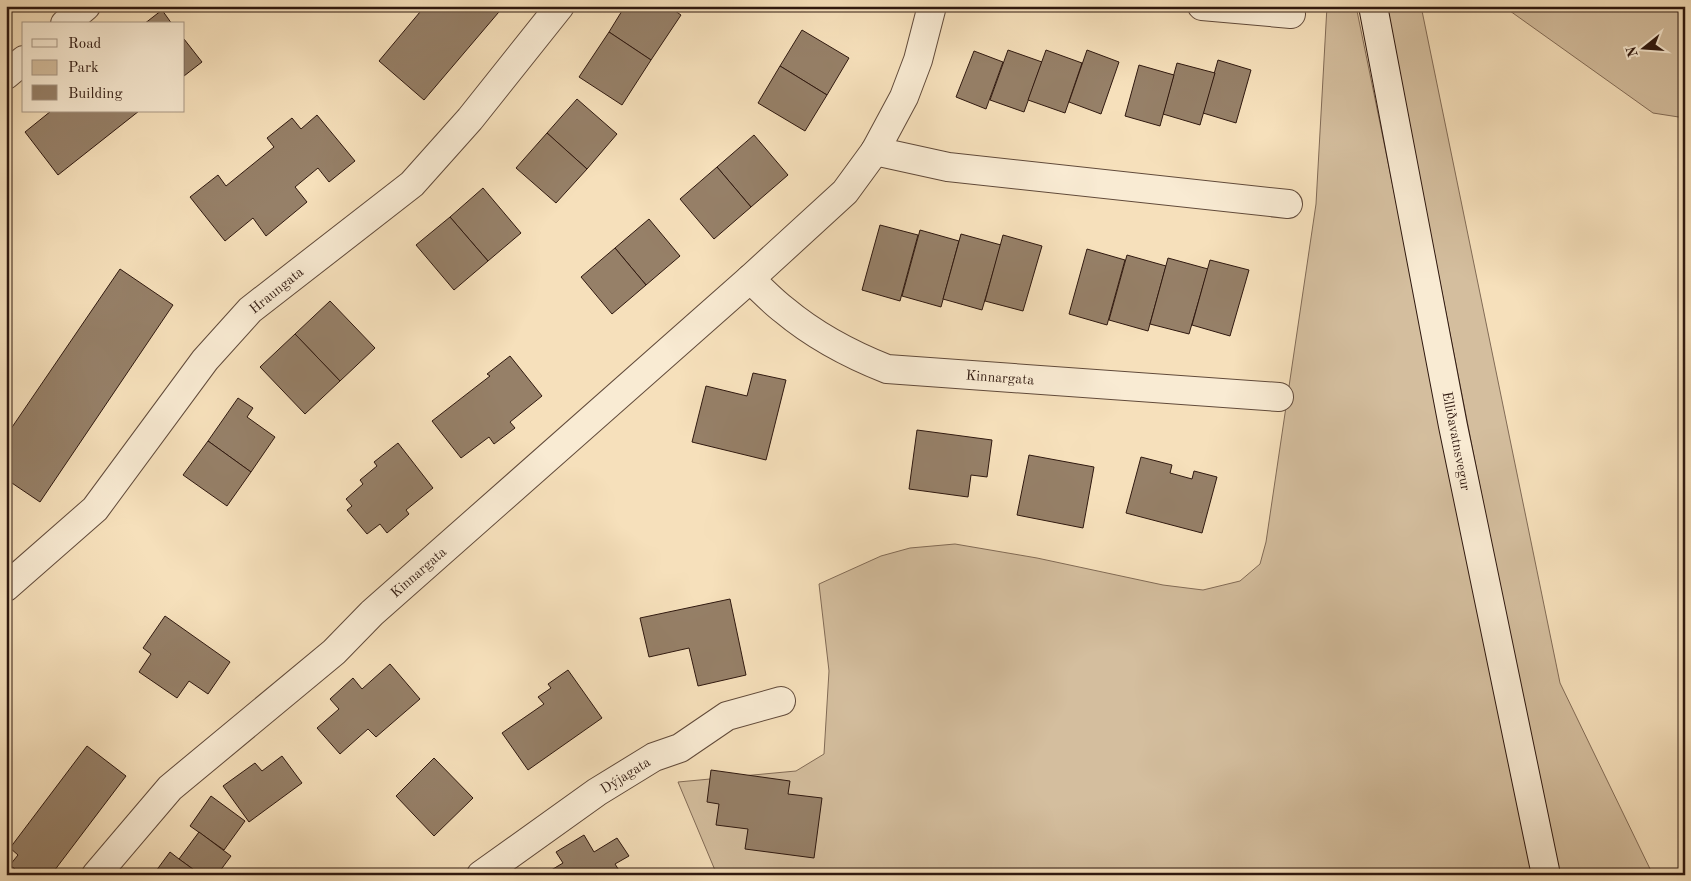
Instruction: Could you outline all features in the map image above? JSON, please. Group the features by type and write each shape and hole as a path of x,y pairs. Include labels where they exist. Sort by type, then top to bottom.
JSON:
{"street":[{"path":"67,22 86,6"},
{"name":"Hraungata","path":"6,587 95,509 205,360 250,310 412,184 470,119 560,6"},
{"name":"Kinnargata","path":"96,875 170,788 334,652 372,613 750,279 844,192 875,151 904,97 918,60 932,6"},
{"path":"1202,6 1291,14"},
{"name":"Elliðavatnsvegur","path":"1373,6 1454,426 1546,875"},
{"path":"6,75 22,62"},
{"path":"875,151 948,166 1288,204"},
{"name":"Kinnargata","path":"750,279 782,309 807,328 852,355 887,369 1279,397"},
{"name":"Dýjagata","path":"481,875 597,792 654,757 680,748 727,716 781,701"}],"green space":[{"path":"1327,6 1356,6 1534,875 717,875 678,782 796,771 824,754 829,671 819,584 881,556 910,548 955,544 1037,558 1163,585 1203,590 1240,581 1260,564 1266,542 1316,204"},
{"path":"1386,6 1421,6 1560,683 1653,875 1558,875"},
{"path":"1503,6 1685,6 1685,118 1653,113"}],"building":[{"path":"425,6 504,6 424,100 379,61"},
{"path":"625,6 668,6 681,15 651,60 609,32"},
{"path":"162,10 171,22 147,22"},
{"path":"802,30 849,58 827,95 780,66"},
{"path":"609,32 651,60 622,105 579,77"},
{"path":"185,40 202,62 185,75"},
{"path":"1008,50 1042,62 1024,112 990,100"},
{"path":"1046,50 1082,63 1065,113 1028,100"},
{"path":"1087,50 1119,62 1101,114 1069,102"},
{"path":"974,51 1003,62 986,109 956,97"},
{"path":"1218,60 1251,70 1236,123 1203,113"},
{"path":"1177,63 1215,73 1200,125 1163,114"},
{"path":"1139,65 1174,75 1160,126 1125,116"},
{"path":"780,66 827,95 805,131 758,103"},
{"path":"577,99 617,134 587,169 547,133"},
{"path":"50,112 138,112 58,175 25,132"},
{"path":"317,115 355,161 329,182 318,168 295,187 307,202 266,236 253,218 225,241 190,197 218,175 226,186 274,147 267,138 292,118 301,129"},
{"path":"547,133 587,169 556,203 516,168"},
{"path":"754,135 788,175 751,207 717,167"},
{"path":"717,167 751,207 714,239 680,199"},
{"path":"483,188 521,233 488,261 450,217"},
{"path":"450,217 488,261 454,290 416,245"},
{"path":"649,219 680,256 646,285 615,248"},
{"path":"880,225 918,235 900,301 862,290"},
{"path":"920,230 959,241 941,307 902,296"},
{"path":"961,234 1001,245 982,310 943,299"},
{"path":"1003,235 1042,246 1023,311 985,301"},
{"path":"615,248 646,285 612,314 581,277"},
{"path":"1087,249 1125,260 1107,325 1069,314"},
{"path":"1127,255 1166,266 1148,331 1109,320"},
{"path":"1168,258 1208,269 1189,334 1150,324"},
{"path":"1210,260 1249,270 1230,336 1192,325"},
{"path":"120,269 173,305 40,502 6,479 6,436"},
{"path":"330,301 375,348 340,381 295,334"},
{"path":"295,334 340,381 305,414 260,367"},
{"path":"510,356 542,396 510,422 515,428 494,444 489,437 461,458 432,421 490,376 487,374"},
{"path":"753,373 786,380 766,460 692,442 706,386 747,396"},
{"path":"238,398 253,408 247,417 275,437 251,472 208,441"},
{"path":"917,430 992,440 987,477 971,475 968,497 909,489"},
{"path":"208,441 251,472 227,506 183,475"},
{"path":"398,443 433,488 406,510 409,514 387,533 380,524 367,534 347,510 352,506 346,499 363,484 360,480 377,466 374,462"},
{"path":"1029,455 1094,467 1083,528 1017,515"},
{"path":"1141,457 1172,465 1170,473 1192,479 1194,471 1217,477 1202,533 1126,513"},
{"path":"730,599 746,675 698,686 689,648 649,657 640,618"},
{"path":"165,616 230,662 208,694 189,681 177,698 139,672 151,654 143,648"},
{"path":"390,664 420,699 376,737 368,729 340,754 317,728 339,709 330,699 353,678 362,689"},
{"path":"568,670 602,718 528,770 502,733 544,704 538,697 551,688 548,684"},
{"path":"87,746 126,776 51,875 22,875 10,865 18,855 10,848"},
{"path":"282,756 302,783 249,822 223,786 255,763 262,771"},
{"path":"434,758 473,798 434,836 396,796"},
{"path":"711,770 790,781 788,794 822,798 814,858 745,849 748,829 716,825 719,804 707,802"},
{"path":"211,796 245,821 224,850 190,826"},
{"path":"199,832 231,856 217,875 201,875 179,859"},
{"path":"584,835 594,852 617,838 629,856 615,864 622,875 543,875 563,863 556,852"},
{"path":"170,852 179,859 201,875 153,875"}]}
